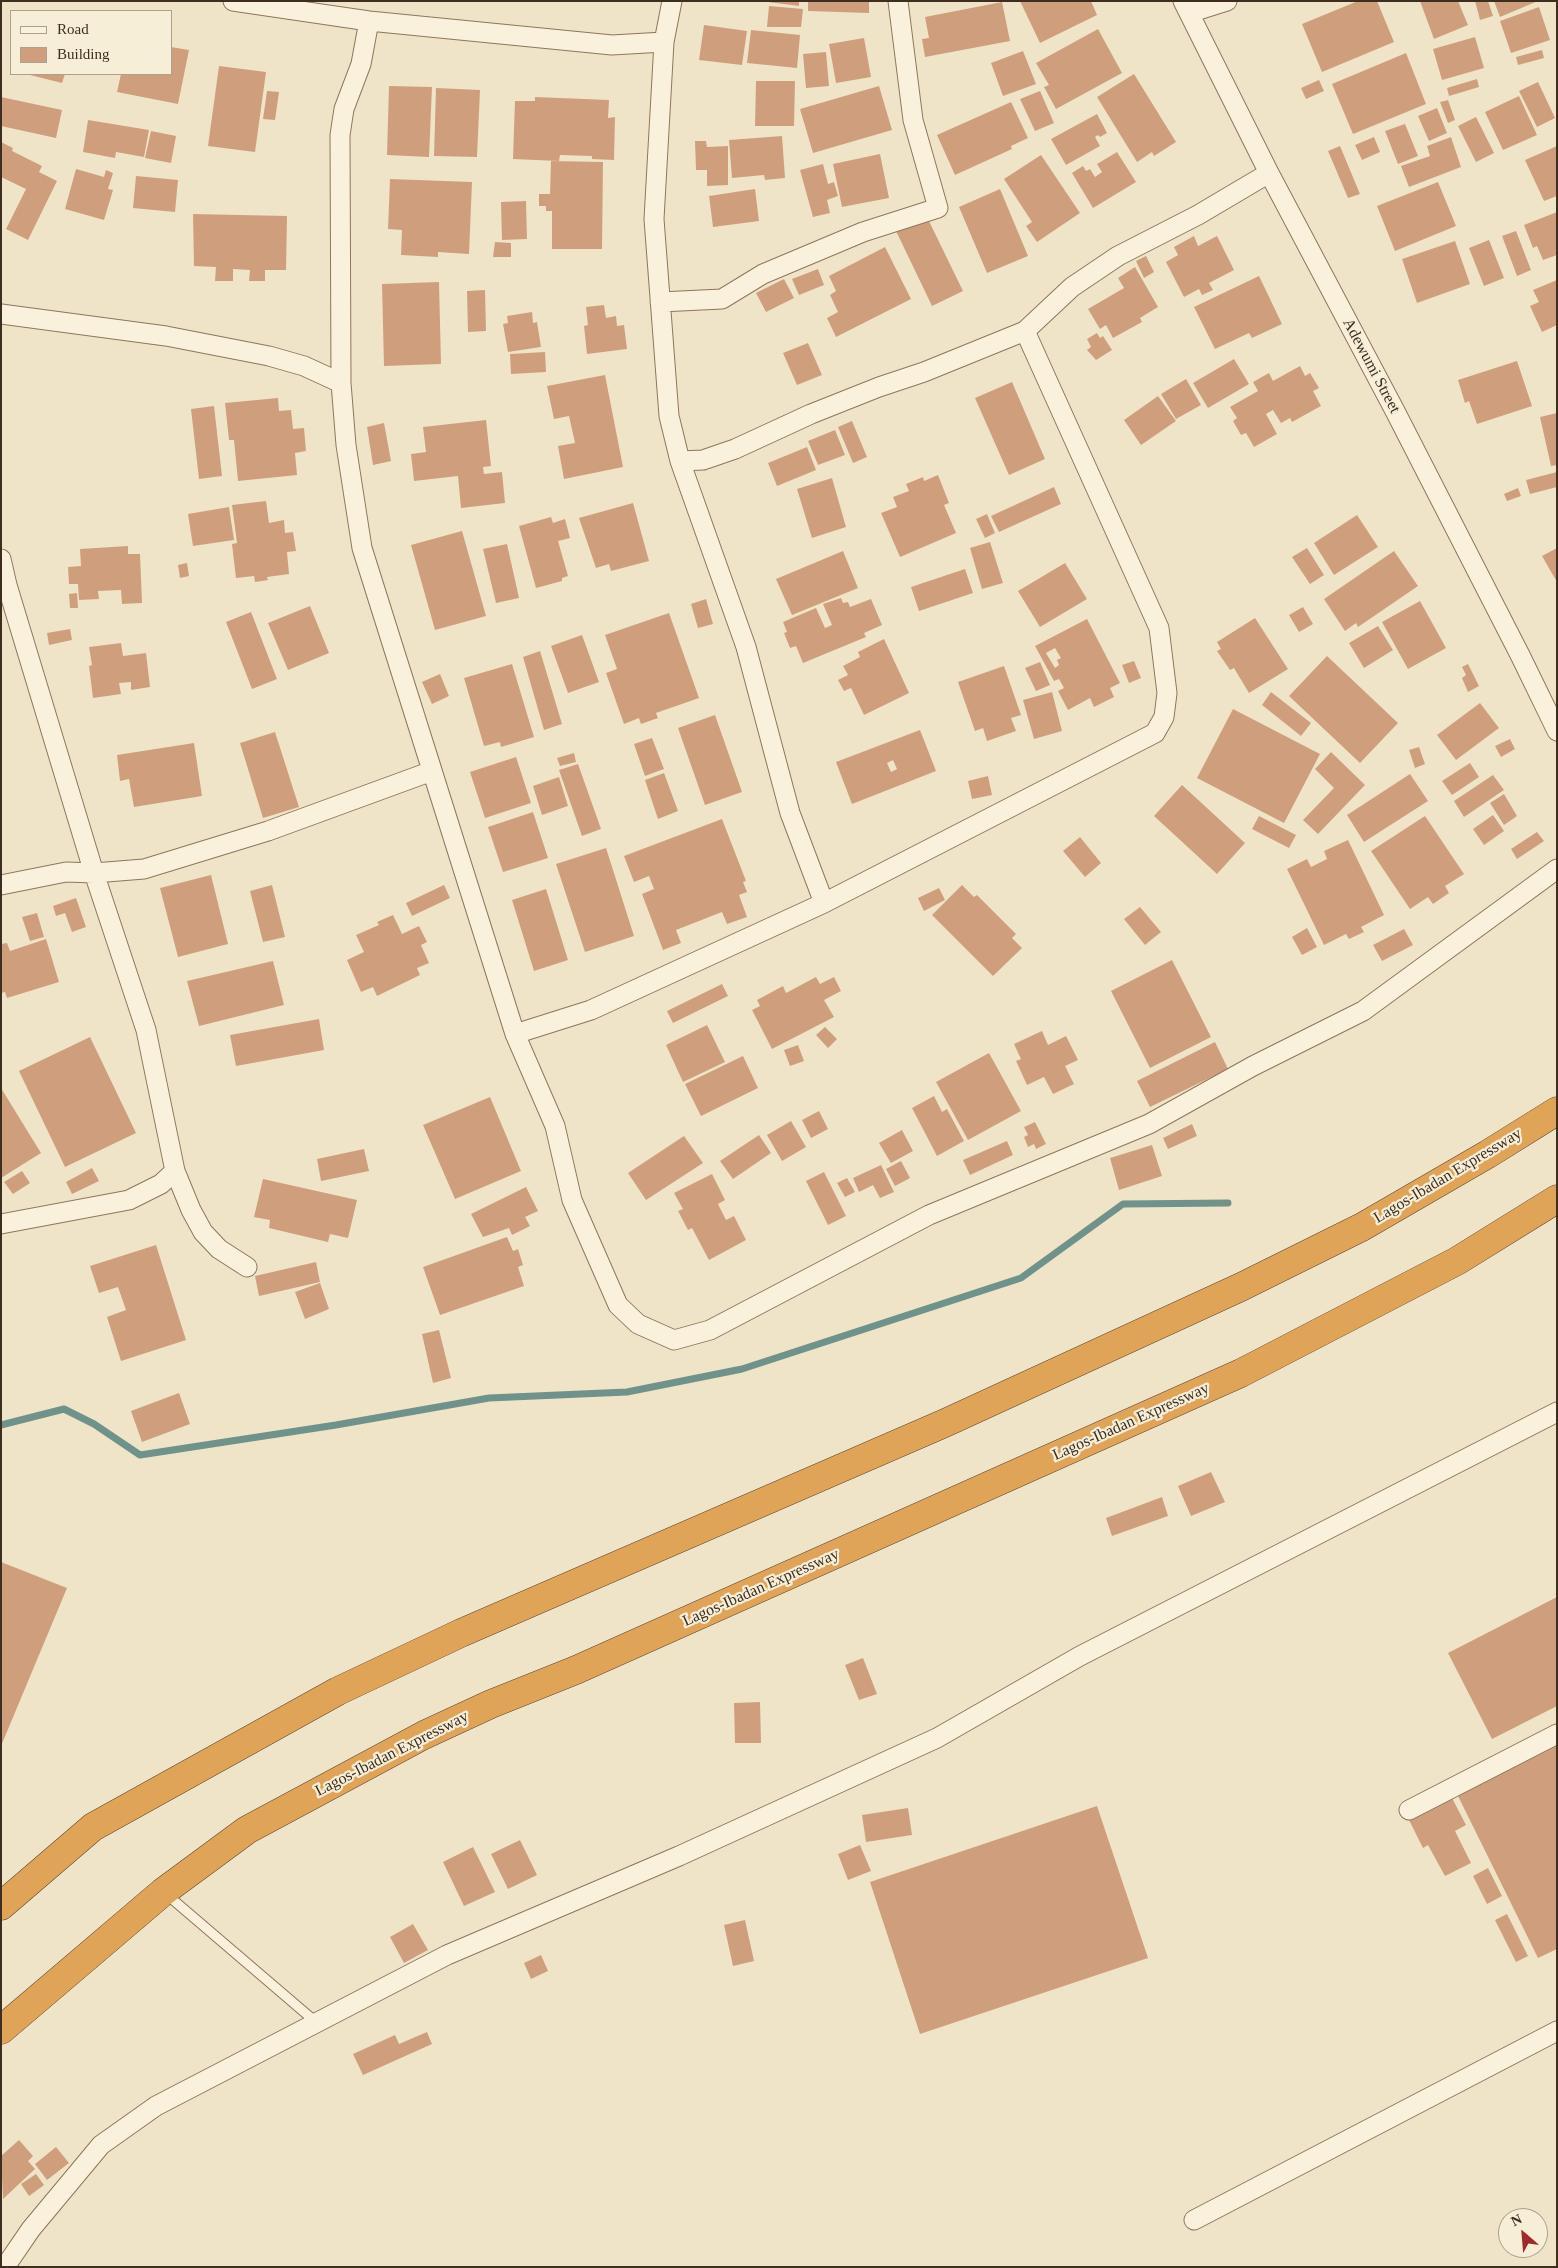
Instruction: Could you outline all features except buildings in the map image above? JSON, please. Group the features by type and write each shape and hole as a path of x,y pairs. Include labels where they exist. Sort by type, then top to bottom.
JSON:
{"highway":[{"name":"Lagos-Ibadan Expressway","path":"1,1906 93,1827 338,1690 461,1634 945,1423 1241,1287 1362,1227 1488,1154 1557,1111"},
{"name":"Lagos-Ibadan Expressway","path":"1,2030 163,1892 247,1830 424,1735 490,1704 593,1662 1241,1373 1457,1261 1557,1199"}],"street":[{"path":"233,1 368,21 612,45 664,42"},
{"path":"672,1 664,42 654,219 669,416 680,462 746,647 790,814 824,903"},
{"path":"660,302 722,299 763,274 845,240 938,208 913,120 898,1"},
{"path":"1186,7 1227,1"},
{"name":"Adewumi Street","path":"1186,7 1269,173 1395,411 1557,731"},
{"path":"368,21 361,64 344,109 340,136 341,383 346,444 362,548 515,1034 555,1126 575,1209 618,1305 638,1324 674,1340 710,1330 929,1215 1148,1124 1253,1066 1363,1011 1557,869"},
{"path":"680,462 702,460 735,449 811,414 879,387 924,372 1024,331 1072,287 1118,256 1198,215 1269,173"},
{"path":"1,314 166,336 269,356 304,366 341,383"},
{"path":"515,1034 591,1010 824,903 1155,733 1164,717 1168,693 1159,628 1024,331"},
{"path":"1,558 7,585 94,873 146,1030 175,1171 191,1210 203,1232 219,1249 247,1267"},
{"path":"1,885 66,872 94,873 144,869 268,831 432,771"},
{"path":"1,1224 130,1200 161,1184 175,1171"},
{"path":"5,2267 31,2229 101,2144 156,2106 447,1956 679,1856 938,1738 1080,1656 1557,1412"},
{"path":"1409,1810 1557,1734"},
{"path":"1194,2220 1557,2032"}],"lane":[{"path":"163,1892 317,2023"}],"waterway":[{"path":"1,1425 64,1409 94,1424 140,1455 336,1425 489,1398 627,1392 742,1369 1021,1278 1123,1204 1228,1203"}]}
